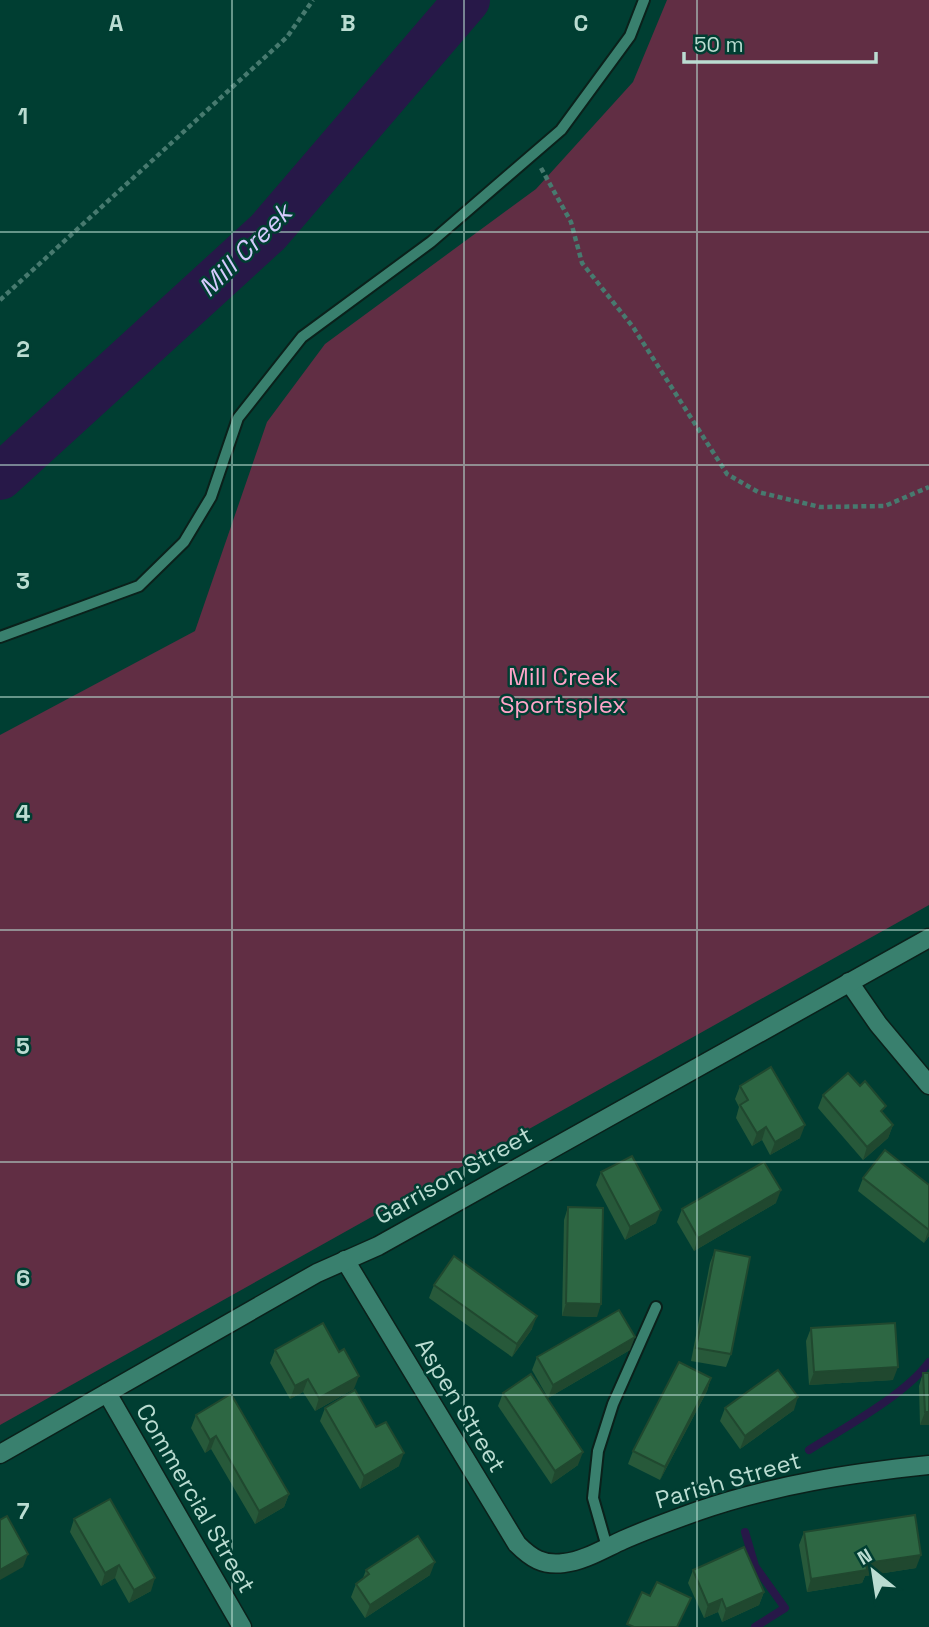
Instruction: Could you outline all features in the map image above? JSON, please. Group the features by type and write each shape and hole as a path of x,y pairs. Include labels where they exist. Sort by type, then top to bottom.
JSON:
{"street":[{"name":"Garrison Street","path":"0,1454 317,1273 377,1246 929,938"},
{"path":"849,982 878,1024 929,1085"},
{"name":"Aspen Street","path":"345,1260 517,1544 530,1557 547,1564"},
{"name":"Commercial Street","path":"107,1393 242,1627"},
{"name":"Parish Street","path":"547,1564 566,1563 650,1528 755,1494 869,1471 929,1465"}],"lane":[{"path":"0,637 139,586 184,542 211,497 238,418 302,337 431,242 561,130 630,36 644,0"},
{"path":"607,1547 593,1498 598,1451 613,1404 656,1307"}],"path":[{"path":"0,300 287,37 313,0"},
{"path":"534,154 571,222 582,263 633,327 727,474 758,492 820,507 885,506 929,487"}],"green space":[{"name":"Mill Creek Sportsplex","path":"667,0 929,0 929,905 0,1425 0,735 195,631 267,422 325,344 536,189 633,82"}],"building":[{"path":"771,1067 805,1125 775,1142 766,1127 757,1133 740,1105 748,1100 740,1086"},
{"path":"848,1073 860,1086 865,1081 886,1106 881,1111 893,1125 867,1147 823,1095"},
{"path":"885,1150 929,1185 929,1230 863,1178"},
{"path":"632,1156 661,1210 630,1227 601,1172"},
{"path":"764,1162 781,1190 698,1238 682,1209"},
{"path":"568,1207 603,1208 601,1304 566,1303"},
{"path":"715,1250 750,1257 731,1354 696,1348"},
{"path":"454,1256 537,1316 517,1344 434,1285"},
{"path":"619,1310 635,1337 553,1385 537,1357"},
{"path":"323,1323 339,1352 344,1349 359,1376 319,1398 308,1379 295,1386 275,1350"},
{"path":"895,1323 898,1367 814,1372 811,1328"},
{"path":"679,1362 711,1378 665,1467 633,1451"},
{"path":"778,1370 798,1397 745,1436 725,1408"},
{"path":"923,1373 929,1373 929,1412 925,1412"},
{"path":"531,1374 583,1452 555,1471 503,1393"},
{"path":"355,1390 376,1427 386,1422 404,1453 364,1476 325,1408"},
{"path":"231,1394 289,1494 259,1511 216,1436 210,1440 196,1415"},
{"path":"110,1499 155,1578 134,1590 119,1565 105,1573 74,1519"},
{"path":"915,1515 921,1555 866,1563 867,1570 811,1579 804,1532"},
{"path":"7,1516 28,1554 0,1570 0,1520"},
{"path":"418,1536 435,1562 370,1605 356,1584 369,1574 366,1570"},
{"path":"744,1547 764,1592 726,1609 722,1599 708,1605 693,1570"},
{"path":"657,1582 691,1598 677,1627 634,1627 627,1624 642,1592 650,1596"}],"waterway":[{"name":"Mill Creek","path":"0,477 268,232 467,0"},
{"path":"809,1450 890,1399 929,1362"},
{"path":"745,1532 755,1566 785,1608 755,1627"}]}
